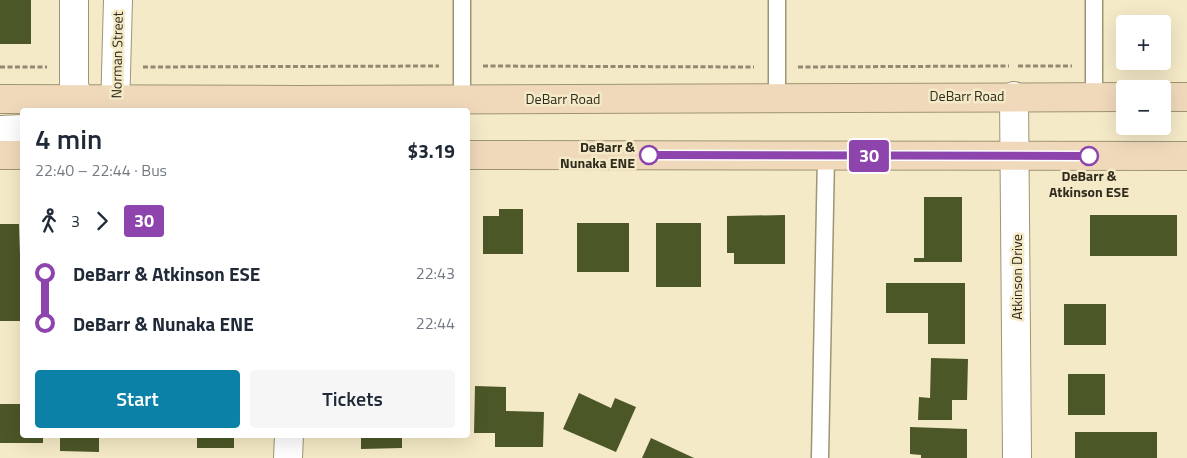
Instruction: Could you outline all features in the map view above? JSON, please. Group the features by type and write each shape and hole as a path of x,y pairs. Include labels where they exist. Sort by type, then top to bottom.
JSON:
{"main road":[{"name":"DeBarr Road","path":"0,99 81,105 296,105 462,99 1116,97"},
{"path":"1171,97 1187,97"},
{"path":"0,155 20,155"},
{"path":"470,155 1187,156"}],"street":[{"path":"74,0 74,77 81,105"},
{"name":"Norman Street","path":"116,105 118,0"},
{"name":"Atkinson Drive","path":"1014,96 1016,156 1017,458"},
{"path":"0,130 20,130"},
{"path":"288,458 289,438"}],"lane":[{"path":"462,0 462,99"},
{"path":"777,0 777,97"},
{"path":"1094,0 1094,96"},
{"path":"820,458 826,156"}],"path":[{"path":"137,67 1116,66"},
{"path":"0,67 53,67"}],"building":[{"path":"0,0 31,0 31,44 0,44"},
{"path":"924,197 962,197 962,262 914,262 914,258 924,258"},
{"path":"499,209 523,209 523,254 483,254 483,216 499,216"},
{"path":"785,215 785,264 734,264 734,253 727,253 727,216"},
{"path":"1090,215 1177,215 1177,256 1090,256"},
{"path":"577,223 629,223 629,272 577,272"},
{"path":"656,223 701,223 701,287 656,287"},
{"path":"0,224 19,224 20,321 0,321"},
{"path":"886,283 965,283 965,344 928,344 928,313 886,313"},
{"path":"1064,304 1106,304 1106,345 1064,345"},
{"path":"931,358 968,359 967,400 952,400 952,420 918,420 919,397 930,398"},
{"path":"1068,374 1105,374 1105,415 1068,415"},
{"path":"475,386 506,387 506,411 544,412 543,447 495,447 495,433 474,433"},
{"path":"579,393 611,408 615,398 636,407 616,452 563,429"},
{"path":"0,404 20,404 20,438 43,438 43,443 0,443"},
{"path":"910,427 967,429 967,458 921,458 921,455 910,454"},
{"path":"1075,432 1157,432 1157,458 1075,458"},
{"path":"60,438 99,438 99,452 60,451"},
{"path":"197,438 234,438 234,448 197,448"},
{"path":"361,438 402,438 402,448 361,449"},
{"path":"651,438 694,458 642,458"}],"bus line":[{"name":"30","path":"649,155 1089,156"}],"place":[{"name":"DeBarr & Nunaka ENE","path":"649,155"},
{"name":"DeBarr & Atkinson ESE","path":"1089,156"}]}
